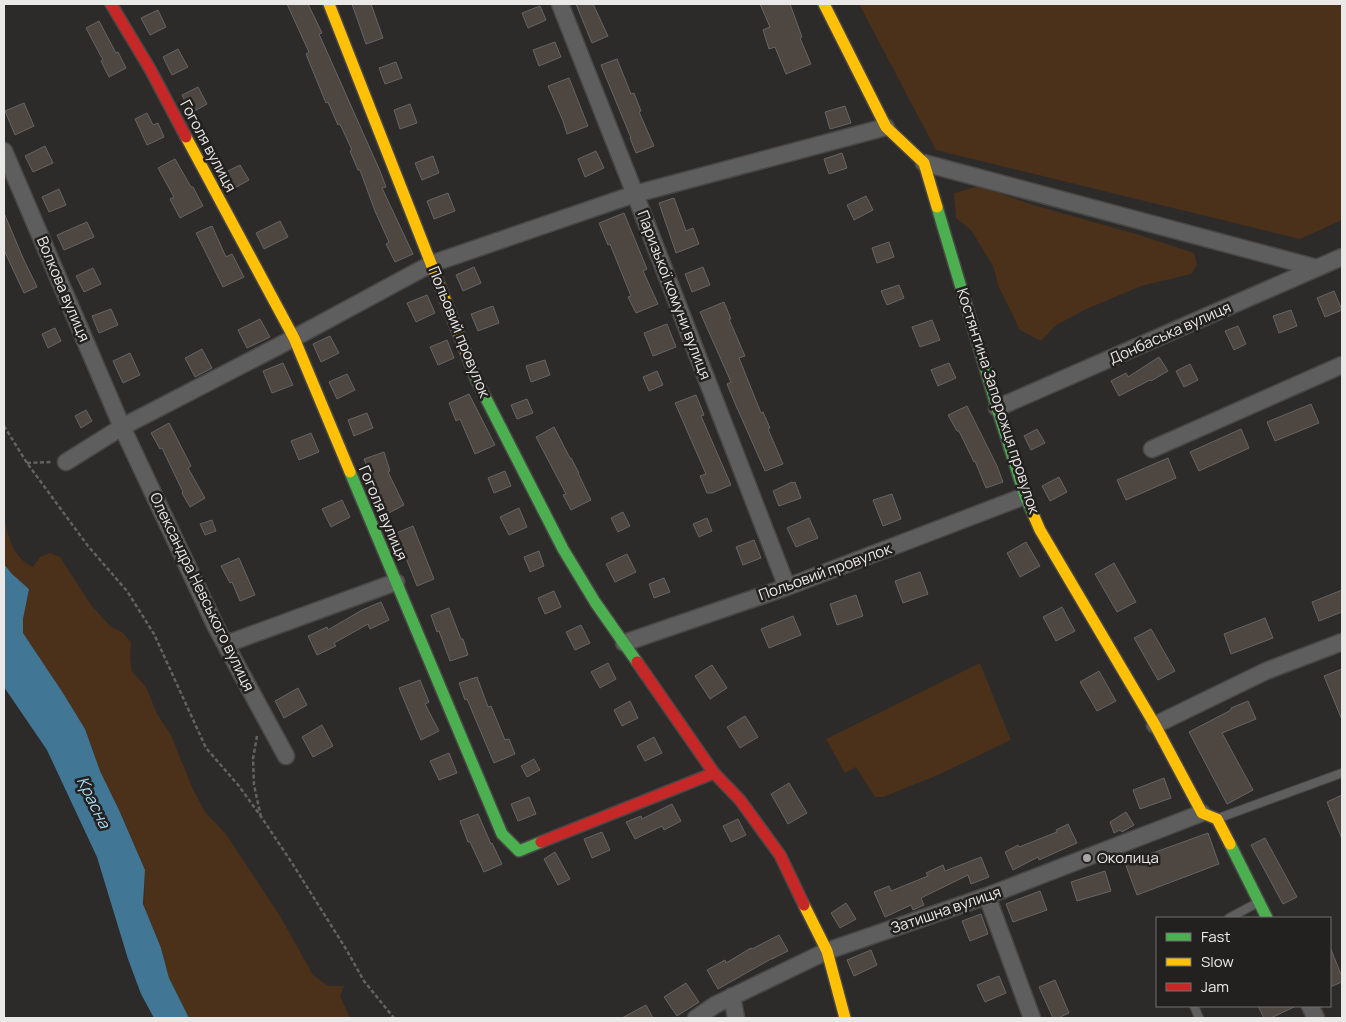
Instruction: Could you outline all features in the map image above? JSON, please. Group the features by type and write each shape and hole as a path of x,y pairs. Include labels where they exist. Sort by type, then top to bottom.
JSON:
{"street":[{"name":"Гоголя вулиця","path":"111,4 150,69 294,338 502,834 519,851 714,773"},
{"name":"Польовий провулок","path":"329,4 476,380 563,549 596,602 714,773 740,800 780,854 827,951 845,1018"},
{"name":"Паризької комуни вулиця","path":"560,4 787,587"},
{"name":"Костянтина Запорожця провулок","path":"824,4 886,127 924,163 997,408 1025,496 1040,530 1210,816 1266,917"},
{"path":"66,462 122,427 294,338 431,264 635,194 886,127"},
{"name":"Волкова вулиця","path":"4,151 122,427"},
{"path":"924,163 1317,268"},
{"name":"Донбаська вулиця","path":"997,408 1342,257"},
{"path":"1152,449 1342,365"},
{"name":"Олександра Невського вулиця","path":"122,427 216,627 286,756"},
{"name":"Польовий провулок","path":"624,643 787,587 1025,496"},
{"path":"226,644 396,582"},
{"path":"1155,725 1266,671 1342,642"},
{"name":"Затишна вулиця","path":"696,1018 732,996 827,951 1210,816"},
{"path":"987,896 1032,1018"},
{"path":"732,996 736,1018"}],"lane":[{"path":"1210,816 1342,773"},
{"path":"1231,917 1259,902"}],"path":[{"path":"4,426 27,463 88,546 127,591 154,634 206,748 239,786 262,818 346,948 364,981 394,1018"},
{"path":"27,463 66,462"},
{"path":"258,733 253,759 254,785 262,818"}],"shaded area":[{"path":"859,4 1342,4 1342,220 1300,239 936,150"},
{"path":"979,186 1033,205 1133,233 1194,253 1197,265 1191,274 1141,286 1084,310 1055,326 1041,341 1020,330 999,287 993,266 971,230 956,218 954,193"},
{"path":"4,514 9,537 20,557 33,567 40,557 50,553 60,557 91,605 110,626 123,633 131,642 130,659 132,671 146,687 157,714 171,735 191,785 205,812 226,834 280,916 313,975 328,986 344,986 340,996 350,1018 189,1018 169,978 161,948 144,907 145,870 100,771 85,729 23,633 23,619 29,589 4,564"},
{"path":"980,663 1011,740 938,775 883,797 875,797 856,767 845,773 826,739"}],"water":[{"name":"Красна","path":"4,564 29,589 23,619 23,633 85,729 100,771 145,870 143,904 161,948 169,978 189,1018 154,1018 141,994 128,959 97,857 47,750 4,687"}],"building":[{"path":"287,4 308,4 322,33 319,34 380,171 386,187 382,188 413,254 395,262 386,244 389,242 360,170 358,170 350,151 352,150 328,102 326,103 306,54 309,52"},
{"path":"352,4 371,4 383,38 366,44"},
{"path":"576,4 593,4 608,36 592,43"},
{"path":"760,4 790,4 802,37 800,38 811,64 786,74 775,47 769,49 763,30 770,27"},
{"path":"540,6 546,20 528,28 522,13"},
{"path":"158,10 166,27 150,35 141,18"},
{"path":"99,21 126,68 109,77 101,61 103,60 86,28"},
{"path":"555,42 561,57 539,66 533,50"},
{"path":"178,49 188,67 172,75 163,57"},
{"path":"617,59 631,94 634,93 641,111 639,112 654,146 636,153 601,65"},
{"path":"396,62 402,78 385,84 379,68"},
{"path":"569,78 588,126 567,134 548,86"},
{"path":"198,87 207,104 191,113 182,95"},
{"path":"24,103 34,126 15,135 5,111"},
{"path":"410,104 417,123 400,129 394,110"},
{"path":"845,106 851,123 830,129 825,112"},
{"path":"147,113 153,125 158,123 164,137 147,145 135,119"},
{"path":"45,146 53,163 33,172 25,156"},
{"path":"596,151 604,168 585,177 578,159"},
{"path":"842,153 847,168 829,174 824,159"},
{"path":"433,156 439,173 422,180 415,163"},
{"path":"175,159 203,206 180,218 170,199 174,197 158,168"},
{"path":"240,165 249,180 233,189 224,173"},
{"path":"59,189 66,205 49,212 42,197"},
{"path":"448,193 455,211 434,219 427,201"},
{"path":"866,196 873,210 854,220 847,205"},
{"path":"674,198 686,231 693,228 699,244 676,253 659,203"},
{"path":"4,213 37,287 24,293 4,250"},
{"path":"624,213 647,269 643,271 658,304 636,313 628,297 631,296 610,244 608,245 599,223"},
{"path":"280,221 288,237 264,249 256,233"},
{"path":"87,222 94,237 64,250 57,235"},
{"path":"212,226 226,257 232,254 244,277 223,287 196,233"},
{"path":"889,242 894,257 877,263 872,248"},
{"path":"474,267 481,283 463,291 456,275"},
{"path":"703,267 710,285 692,292 685,274"},
{"path":"93,268 101,284 84,292 76,276"},
{"path":"899,285 904,298 887,305 881,291"},
{"path":"1334,291 1342,310 1325,317 1317,298"},
{"path":"427,295 435,313 416,322 407,303"},
{"path":"724,302 731,319 729,319 745,356 739,358 761,413 763,412 770,428 768,429 783,464 765,471 727,384 731,382 700,312"},
{"path":"493,306 499,323 478,331 471,314"},
{"path":"111,309 118,325 99,333 92,316"},
{"path":"1291,310 1297,326 1279,333 1273,316"},
{"path":"260,319 270,337 247,348 238,330"},
{"path":"932,320 940,340 920,347 912,327"},
{"path":"667,324 676,347 653,356 644,333"},
{"path":"1238,326 1246,344 1234,350 1225,331"},
{"path":"55,328 61,341 48,348 42,334"},
{"path":"330,336 339,353 321,362 313,344"},
{"path":"447,340 454,358 438,365 430,347"},
{"path":"202,349 212,368 195,377 185,358"},
{"path":"130,353 140,375 123,383 113,361"},
{"path":"1159,357 1168,371 1119,396 1111,381 1126,373 1128,377"},
{"path":"545,360 550,375 531,382 526,366"},
{"path":"283,363 293,385 272,393 263,371"},
{"path":"949,363 956,378 938,386 931,370"},
{"path":"1190,364 1198,380 1184,387 1176,371"},
{"path":"657,371 663,385 649,391 643,377"},
{"path":"347,374 355,390 337,399 329,382"},
{"path":"469,394 495,445 475,454 460,419 456,421 449,403"},
{"path":"696,395 704,415 701,416 731,485 712,493 707,493 700,476 706,474 675,403"},
{"path":"527,399 533,413 517,419 511,405"},
{"path":"1311,404 1319,423 1275,441 1267,422"},
{"path":"967,406 1003,482 986,488 975,461 948,415"},
{"path":"86,410 92,421 81,428 75,416"},
{"path":"367,413 373,428 354,436 348,420"},
{"path":"169,423 191,466 188,468 205,498 190,507 162,448 160,449 151,433"},
{"path":"554,427 579,473 591,500 571,510 563,495 566,494 536,437"},
{"path":"1037,429 1045,443 1031,450 1024,436"},
{"path":"1241,429 1249,448 1199,471 1190,452"},
{"path":"311,433 319,452 299,460 291,441"},
{"path":"384,452 390,471 388,472 404,505 387,514 364,459"},
{"path":"1168,458 1176,478 1126,500 1117,480"},
{"path":"505,471 511,486 494,493 488,478"},
{"path":"1059,477 1067,492 1050,501 1042,486"},
{"path":"795,482 801,498 779,506 773,491"},
{"path":"892,494 901,519 883,526 873,500"},
{"path":"342,500 350,517 331,527 322,509"},
{"path":"519,508 527,527 509,535 500,517"},
{"path":"623,512 630,526 618,532 611,518"},
{"path":"707,518 712,531 699,537 693,524"},
{"path":"809,518 818,538 796,547 787,528"},
{"path":"212,520 216,531 205,535 200,524"},
{"path":"413,526 434,579 417,586 394,534"},
{"path":"754,540 761,558 743,565 736,547"},
{"path":"1026,542 1040,566 1020,577 1007,553"},
{"path":"539,551 544,566 530,572 524,557"},
{"path":"627,554 636,572 615,582 606,564"},
{"path":"239,558 255,595 240,601 232,582 230,583 221,566"},
{"path":"1114,563 1136,602 1117,612 1095,574"},
{"path":"920,572 928,594 903,603 895,581"},
{"path":"664,578 670,592 654,598 649,584"},
{"path":"1342,590 1342,612 1319,621 1312,602"},
{"path":"554,591 561,607 545,614 538,598"},
{"path":"856,595 863,616 837,625 830,604"},
{"path":"381,602 389,620 370,629 368,624 334,643 336,646 317,655 308,636 327,627 328,630 362,610"},
{"path":"1062,607 1075,631 1056,641 1043,617"},
{"path":"449,608 468,655 450,661 431,615"},
{"path":"793,616 801,635 769,648 761,629"},
{"path":"1265,618 1273,638 1231,654 1224,634"},
{"path":"581,625 590,643 575,650 566,632"},
{"path":"1151,629 1175,671 1158,680 1134,638"},
{"path":"608,663 616,679 600,688 591,672"},
{"path":"712,665 727,688 710,699 695,676"},
{"path":"1342,669 1342,720 1324,676"},
{"path":"1099,671 1116,701 1097,711 1080,682"},
{"path":"477,677 488,707 491,706 505,740 509,739 515,754 494,763 459,683"},
{"path":"420,680 429,702 425,704 439,731 421,740 399,688"},
{"path":"298,688 307,705 284,718 275,701"},
{"path":"630,701 638,718 622,726 614,710"},
{"path":"1248,701 1256,719 1222,733 1253,790 1227,804 1189,732 1231,710 1231,708"},
{"path":"745,716 758,737 740,748 727,727"},
{"path":"322,725 333,746 313,757 302,737"},
{"path":"654,737 662,753 645,761 637,746"},
{"path":"449,753 457,773 439,780 430,761"},
{"path":"534,759 540,770 527,777 521,766"},
{"path":"1164,778 1171,798 1140,809 1133,790"},
{"path":"789,783 807,813 788,824 771,794"},
{"path":"1342,795 1342,839 1327,802"},
{"path":"529,797 536,814 518,821 511,804"},
{"path":"672,804 681,821 664,830 662,826 635,839 626,822 641,816 642,819"},
{"path":"1126,812 1134,825 1122,832 1120,830 1114,833 1110,822"},
{"path":"478,814 502,864 484,872 470,842 468,842 460,821"},
{"path":"738,819 746,835 731,842 723,826"},
{"path":"1068,824 1077,843 1039,860 1038,857 1013,870 1005,852 1018,845 1019,847 1057,832 1056,830"},
{"path":"602,832 610,850 592,858 584,839"},
{"path":"1208,833 1219,864 1137,895 1125,863"},
{"path":"1265,838 1297,897 1283,904 1251,845"},
{"path":"555,852 570,879 558,885 544,859"},
{"path":"981,857 989,877 971,884 968,875 921,898 924,905 913,910 911,905 885,917 874,892 889,886 891,891 928,876 926,873 943,865 945,871"},
{"path":"1105,871 1111,891 1077,901 1071,882"},
{"path":"1040,891 1047,910 1013,922 1006,904"},
{"path":"846,903 856,919 840,928 831,913"},
{"path":"981,914 988,934 970,941 962,921"},
{"path":"779,935 788,951 718,989 707,970 725,960 726,963 751,948"},
{"path":"871,950 877,965 854,976 847,960"},
{"path":"1331,950 1342,977 1342,982 1331,987"},
{"path":"999,976 1006,993 985,1002 977,985"},
{"path":"1055,980 1069,1013 1058,1018 1053,1018 1039,987"},
{"path":"686,983 699,1002 677,1016 664,997"},
{"path":"646,1005 653,1018 622,1018"},
{"path":"1258,1007 1294,1007 1271,1018 1264,1018"}],"traffic: fast":[{"path":"937,207 997,408 1025,496 1033,514"},
{"path":"470,363 476,379 563,549 595,602 637,662"},
{"path":"350,472 502,834 519,851 541,842"},
{"path":"1230,844 1266,917"}],"traffic: slow":[{"path":"329,4 470,363"},
{"path":"824,4 886,127 924,163 937,207"},
{"path":"186,137 294,338 350,472"},
{"path":"1033,514 1040,530 1155,725 1202,813 1217,819 1230,844"},
{"path":"804,905 827,951 845,1018"}],"traffic: jam":[{"path":"111,4 150,69 186,137"},
{"path":"637,662 714,773 740,800 780,855 804,905"},
{"path":"541,842 714,773"}],"place":[{"name":"Околица","path":"1087,858"}]}
